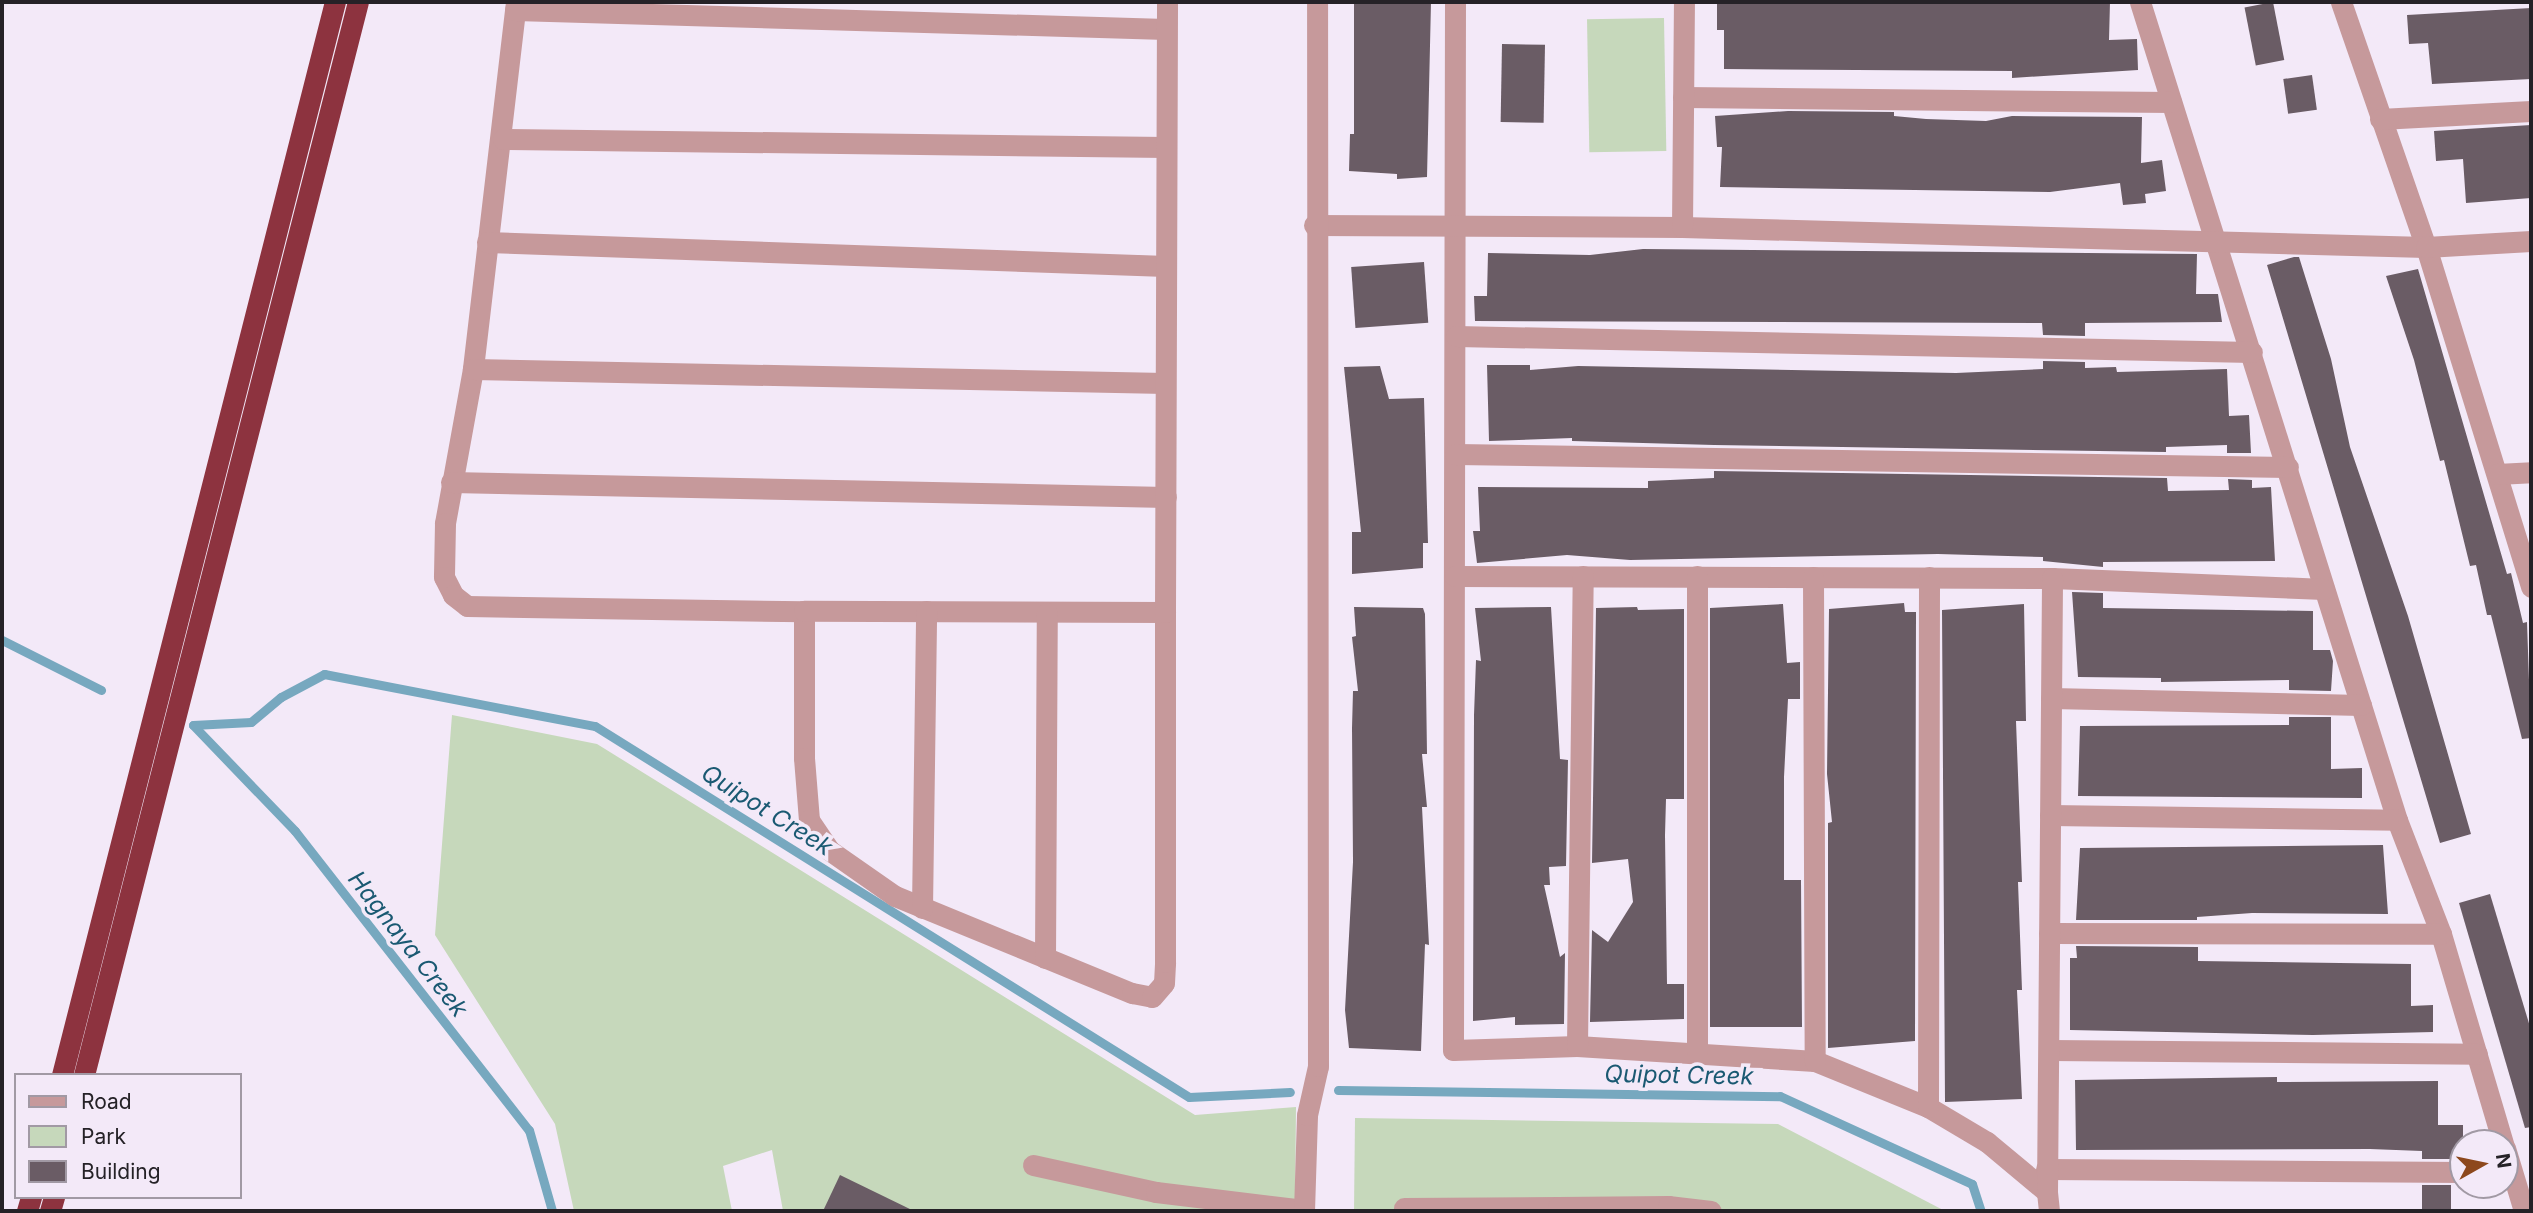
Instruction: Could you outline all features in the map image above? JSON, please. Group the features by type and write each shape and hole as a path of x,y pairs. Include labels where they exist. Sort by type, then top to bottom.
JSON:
{"highway":[{"path":"63,1073 335,2"},
{"path":"86,1073 358,2"}],"street":[{"path":"804,611 804,758 809,820 829,850 895,896 1132,993 1152,997 1164,983 1167,2"},
{"path":"1033,1165 1155,1202 1304,1211 1307,1115 1318,1066 1314,225 1317,2"},
{"path":"1455,2 1454,1050 1577,1046 1697,1051 1815,1061 1928,1107 1987,1142 2048,1202"},
{"path":"1682,228 1684,2"},
{"path":"2140,2 2218,241 2398,820 2441,934 2499,1129"},
{"path":"2359,2 2341,2 2426,247 2531,587"},
{"path":"1165,612 804,611 467,606 453,595 444,578 451,482 473,369 487,243 503,139 516,6 1166,29"},
{"path":"1683,97 2171,102"},
{"path":"2380,119 2531,111"},
{"path":"503,139 1166,147"},
{"path":"1314,225 1682,228 2426,247 2531,241"},
{"path":"487,243 1166,266"},
{"path":"1456,336 2252,352"},
{"path":"473,369 1165,383"},
{"path":"1455,454 2288,467"},
{"path":"2497,474 2531,472"},
{"path":"451,482 1166,497"},
{"path":"1455,576 2052,578 2324,589"},
{"path":"1577,1046 1583,576"},
{"path":"1697,576 1697,1051"},
{"path":"1813,577 1815,1061"},
{"path":"1928,1107 1929,577"},
{"path":"2048,1202 2046,1169 2052,578"},
{"path":"922,908 926,611"},
{"path":"1045,958 1047,613"},
{"path":"2051,698 2361,705"},
{"path":"2050,816 2398,820"},
{"path":"2049,933 2441,934"},
{"path":"2049,1050 2477,1054"},
{"path":"2046,1169 2449,1172"},
{"path":"1404,1208 1668,1208 1711,1211"}],"green space":[{"path":"1664,18 1666,151 1589,152 1587,19"},
{"path":"452,715 597,744 1195,1115 1296,1107 1295,1211 783,1211 772,1150 723,1166 732,1211 574,1211 555,1124 435,935"},
{"path":"1355,1118 1778,1124 1945,1211 1354,1211"}],"building":[{"path":"1354,2 1431,2 1427,177 1397,179 1397,174 1349,171 1350,134 1354,134"},
{"path":"1717,2 2110,2 2109,40 2137,39 2138,70 2012,78 2012,71 1724,69 1724,30 1717,30"},
{"path":"2273,2 2284,60 2256,65 2245,8"},
{"path":"2531,8 2531,79 2432,84 2428,43 2409,44 2407,15"},
{"path":"1502,44 1545,45 1544,123 1501,122"},
{"path":"2312,75 2317,110 2288,114 2283,79"},
{"path":"1788,111 1894,112 1894,116 1986,121 2012,116 2142,117 2141,163 2162,160 2166,191 2145,194 2146,203 2123,205 2120,183 2050,192 1720,187 1722,147 1717,147 1715,116"},
{"path":"2531,125 2531,198 2466,203 2463,159 2436,161 2434,131"},
{"path":"1643,249 2197,254 2196,294 2218,294 2222,322 2085,323 2085,336 2043,335 2042,323 1475,321 1474,296 1487,296 1488,253 1590,255"},
{"path":"2299,257 2331,359 2350,447 2408,616 2471,834 2440,843 2267,265"},
{"path":"1424,262 1428,323 1355,328 1351,267"},
{"path":"2418,269 2507,574 2511,573 2523,623 2527,622 2531,738 2522,739 2491,615 2487,615 2476,565 2470,566 2444,460 2440,461 2414,360 2386,276"},
{"path":"2043,361 2085,362 2085,368 2116,367 2117,372 2227,369 2229,416 2249,415 2251,453 2227,453 2227,445 2166,447 2166,452 1714,445 1572,441 1572,438 1489,441 1487,365 1530,365 1530,370 1578,366 1956,373 2043,369"},
{"path":"1380,366 1389,399 1424,398 1428,543 1423,543 1423,568 1352,574 1352,532 1361,532 1344,367"},
{"path":"1714,471 2167,478 2168,491 2229,490 2228,479 2252,480 2252,488 2271,487 2275,561 2103,562 2103,567 2043,561 2043,557 1938,554 1630,560 1567,555 1477,563 1473,531 1480,531 1478,487 1648,488 1648,481 1714,478"},
{"path":"2072,592 2103,593 2103,608 2313,611 2313,650 2330,650 2333,661 2331,691 2289,690 2289,680 2161,682 2161,678 2078,677"},
{"path":"1904,603 1905,612 1916,612 1915,1041 1828,1048 1828,823 1832,822 1827,774 1829,609"},
{"path":"1783,604 1787,663 1800,662 1800,699 1788,699 1784,777 1784,880 1801,880 1802,1027 1710,1027 1710,608"},
{"path":"2024,604 2026,721 2016,721 2022,882 2018,882 2022,990 2017,990 2022,1099 1945,1102 1942,610"},
{"path":"1354,607 1423,608 1425,614 1427,754 1422,754 1427,807 1422,807 1429,945 1425,944 1421,1051 1349,1048 1345,1010 1353,862 1352,728 1353,691 1358,691 1352,637 1356,636"},
{"path":"1551,607 1560,759 1568,760 1566,866 1549,867 1550,885 1544,885 1560,957 1565,953 1564,1024 1515,1025 1515,1017 1473,1021 1474,715 1476,660 1481,661 1475,608"},
{"path":"1637,607 1638,610 1684,609 1684,799 1666,799 1665,835 1667,984 1684,984 1684,1019 1590,1022 1592,930 1608,942 1633,902 1628,859 1592,863 1596,608"},
{"path":"2289,717 2331,717 2331,769 2362,768 2362,798 2078,796 2080,726 2289,725"},
{"path":"2383,845 2388,914 2252,913 2197,917 2197,920 2076,920 2080,848"},
{"path":"2490,894 2531,1030 2531,1127 2525,1128 2459,903"},
{"path":"2076,946 2198,947 2198,961 2411,964 2411,1006 2433,1005 2433,1032 2313,1035 2070,1030 2070,958 2077,958"},
{"path":"2277,1077 2277,1082 2438,1081 2438,1125 2463,1125 2463,1129 2449,1129 2449,1159 2422,1159 2422,1151 2370,1149 2076,1150 2075,1080"},
{"path":"840,1175 914,1211 823,1211"},
{"path":"2422,1185 2449,1185 2451,1211 2422,1211"}],"waterway":[{"name":"Hagnaya Creek","path":"2,640 101,690"},
{"name":"Quipot Creek","path":"193,725 251,722 281,697 324,674 595,726 1189,1097 1290,1092"},
{"name":"Hagnaya Creek","path":"193,725 295,831 529,1130 552,1211"},
{"name":"Quipot Creek","path":"1338,1090 1780,1096 1972,1184 1981,1211"}]}
